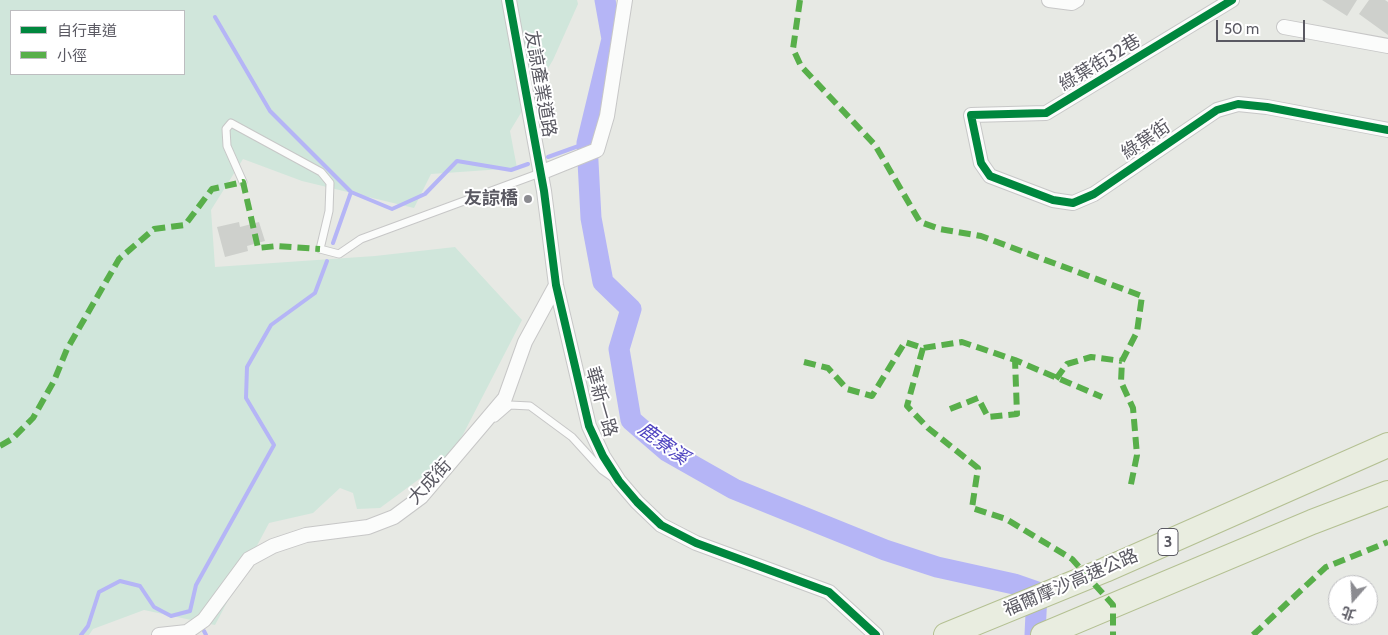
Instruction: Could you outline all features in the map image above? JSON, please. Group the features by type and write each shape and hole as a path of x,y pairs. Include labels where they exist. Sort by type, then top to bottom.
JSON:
{"highway":[{"name":"福爾摩沙高速公路","path":"946,635 1105,570 1388,445"},
{"name":"福爾摩沙高速公路","path":"1043,635 1312,522 1388,493"}],"street":[{"name":"友諒產業道路","path":"509,0 540,174"},
{"path":"540,174 564,162 597,150 609,106 626,0"},
{"path":"1049,0 1072,3 1077,0"},
{"name":"綠葉街32巷","path":"971,115 1046,113 1232,0"},
{"path":"1284,27 1388,46"},
{"name":"綠葉街","path":"971,115 981,162 990,176 1052,200 1073,203 1094,194 1217,110 1238,104 1267,107 1388,130"},
{"name":"華新一路","path":"540,174 556,285 589,426 603,456 619,482 636,502 662,525 696,543 829,592 876,635"},
{"name":"大成街","path":"159,635 187,632 204,620 249,559 274,546 306,536 368,527 394,517 421,497 505,398 525,342 556,285"}],"lane":[{"path":"242,182 227,146 226,129 231,123 321,172 330,183 330,212 320,249 339,254 361,239 540,174"},
{"path":"463,446 510,405 530,406 572,437 602,470 619,482"}],"green space":[{"path":"0,0 577,0 578,4 553,60 510,131 517,168 431,174 414,208 302,181 243,159 211,210 215,267 375,256 455,247 522,320 453,454 380,508 357,509 353,493 340,488 313,513 269,523 215,625 144,610 93,629 89,635 0,635"}],"building":[{"path":"1322,0 1357,0 1347,16"},
{"path":"1369,0 1385,0 1388,2 1388,35 1359,14"},
{"path":"239,222 240,227 259,222 265,241 247,246 248,251 225,257 217,227"}],"waterway":[{"name":"鹿寮溪","path":"605,0 612,39 587,143 591,218 603,282 631,309 619,349 631,420 667,451 734,489 885,550 937,567 1014,584 1037,592 1035,635"},
{"path":"215,17 270,111 351,192"},
{"path":"548,157 587,143"},
{"path":"333,243 351,192 392,209 425,194 457,161 511,170 528,164"},
{"path":"81,635 88,626 99,592 120,581 140,586 154,607 171,616 190,611 196,585 274,445 246,398 247,367 271,325 315,293 327,261"},
{"path":"204,631 206,635"}],"marked path":[{"path":"800,0 793,49 801,66 875,145 920,222 940,229 981,236 1142,296 1137,332 1122,361 1121,382 1133,408 1137,455 1130,489"},
{"path":"0,446 12,439 33,418 54,381 67,349 119,259 154,229 185,225 212,189 243,182 258,248 277,246 320,249"},
{"path":"804,362 828,368 847,389 872,396 905,342 923,348 962,342 1015,360 1102,397"},
{"path":"923,348 907,406 928,428 978,468 972,508 1006,519 1072,559 1113,605 1113,635"},
{"path":"1056,379 1067,364 1091,357 1122,361"},
{"path":"950,409 978,398 988,417 1017,414 1015,360"},
{"path":"1253,635 1326,567 1388,542"}],"cycle path":[{"path":"509,0 544,191 556,285 589,426 603,456 619,481 661,525 696,543 829,592 876,635"},
{"path":"1232,0 1046,113 971,115 981,163 990,176 1053,200 1073,203 1094,194 1217,110 1238,104 1267,107 1388,130"}],"place":[{"name":"友諒橋","path":"528,199"}]}
